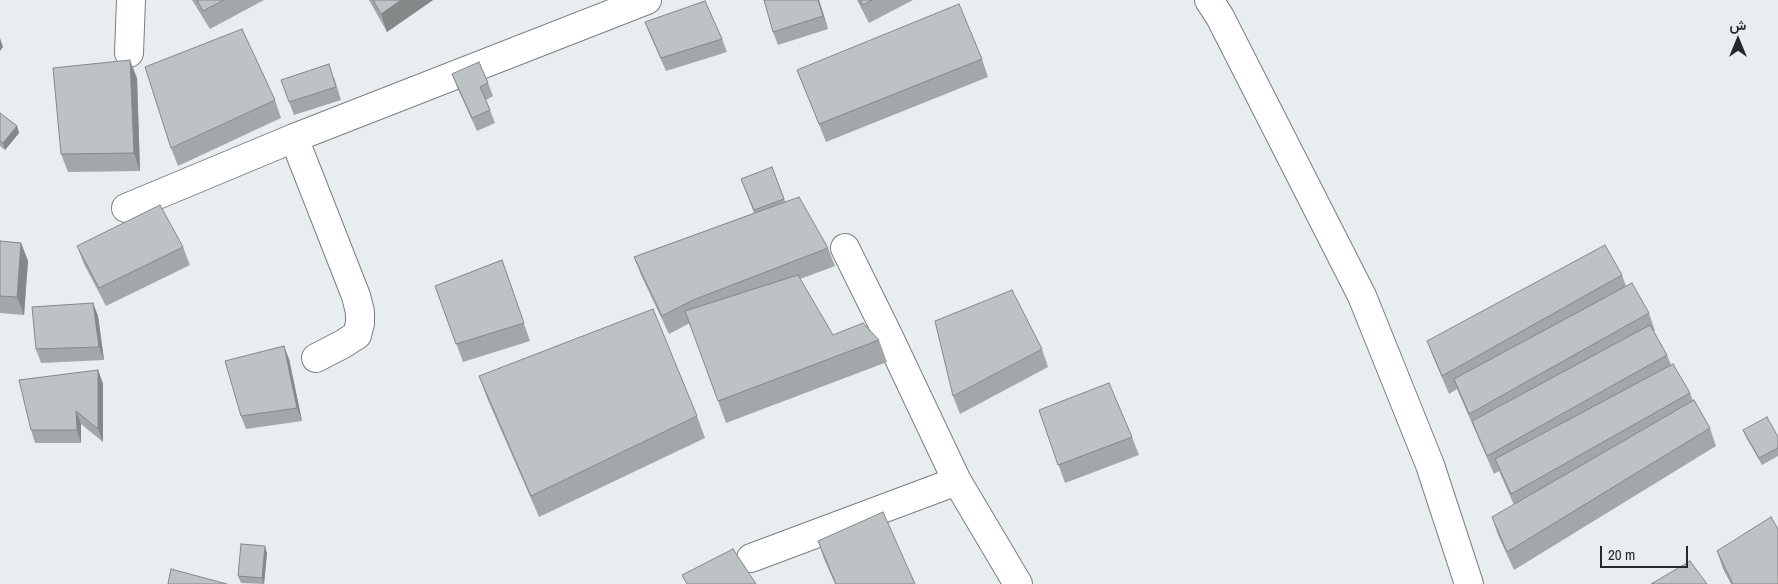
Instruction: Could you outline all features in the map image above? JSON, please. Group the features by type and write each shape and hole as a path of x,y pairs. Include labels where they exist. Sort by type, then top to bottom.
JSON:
{"street":[{"path":"129,52 131,0"},
{"path":"126,208 294,138 647,0"},
{"path":"1210,0 1362,296 1430,464 1469,584"},
{"path":"294,138 356,296 360,312 360,324 357,335 316,358"},
{"path":"845,248 957,481 1018,584"},
{"path":"751,558 957,481"}],"building":[{"path":"197,0 224,0 203,11"},
{"path":"373,0 401,0 381,14"},
{"path":"764,0 818,0 823,16 773,32"},
{"path":"860,0 872,0 863,5"},
{"path":"705,1 722,39 661,58 645,22"},
{"path":"959,4 982,59 819,124 797,70"},
{"path":"242,29 275,100 171,148 145,67"},
{"path":"130,60 134,153 61,154 53,68"},
{"path":"479,62 488,83 480,87 490,110 472,118 452,74"},
{"path":"329,64 336,87 289,102 281,80"},
{"path":"0,113 17,126 3,143 0,141"},
{"path":"772,167 784,199 754,210 741,179"},
{"path":"799,197 828,248 693,300 662,316 634,257"},
{"path":"160,205 183,247 99,288 77,246"},
{"path":"0,241 21,243 17,297 0,296"},
{"path":"1605,245 1622,275 1442,376 1427,341"},
{"path":"502,260 524,323 456,344 435,286"},
{"path":"798,275 833,335 863,323 879,340 718,401 685,311"},
{"path":"1632,283 1649,313 1469,414 1454,379"},
{"path":"1012,290 1042,349 953,396 935,321"},
{"path":"93,303 99,347 36,349 32,307"},
{"path":"653,309 697,416 531,496 479,376"},
{"path":"1650,325 1667,355 1487,456 1472,421"},
{"path":"284,346 297,408 241,416 225,361"},
{"path":"1673,364 1690,393 1511,494 1495,459"},
{"path":"98,370 98,429 76,411 77,430 31,430 19,380"},
{"path":"1109,383 1132,437 1058,465 1039,410"},
{"path":"1694,400 1710,428 1507,552 1492,517"},
{"path":"1767,417 1778,437 1778,448 1759,458 1743,430"},
{"path":"883,512 915,584 836,584 818,541"},
{"path":"1771,517 1778,529 1778,584 1733,584 1717,551"},
{"path":"241,544 265,546 262,578 238,576"},
{"path":"733,549 756,584 687,584 682,575"},
{"path":"1690,561 1707,584 1651,584"},
{"path":"171,569 227,584 168,584"}]}
